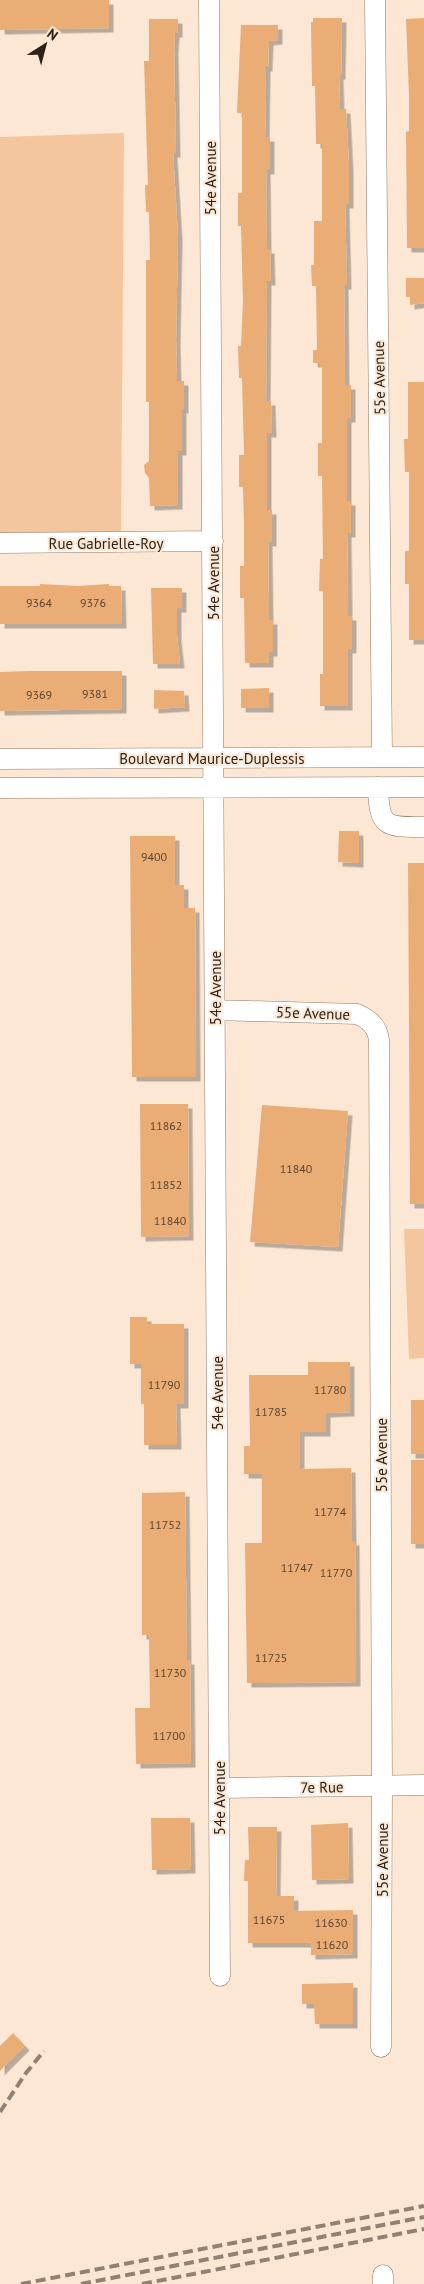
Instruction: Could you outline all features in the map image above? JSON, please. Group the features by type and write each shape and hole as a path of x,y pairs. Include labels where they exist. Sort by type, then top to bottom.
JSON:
{"street":[{"name":"54e Avenue","path":"209,0 213,728 215,758 220,1976"},
{"name":"55e Avenue","path":"375,0 382,756"},
{"name":"Rue Gabrielle-Roy","path":"0,543 213,541"},
{"name":"Boulevard Maurice-Duplessis","path":"0,759 424,757"},
{"name":"Boulevard Maurice-Duplessis","path":"0,788 424,787"},
{"path":"378,788 378,810 386,821 399,827 424,827"},
{"name":"55e Avenue","path":"216,1010 357,1014 372,1023 377,1031 380,1198 381,2047"},
{"name":"7e Rue","path":"219,1788 424,1785"}],"shaded area":[{"path":"124,133 121,543 0,543 0,137"},
{"path":"404,1229 424,1229 424,1358 409,1359"}],"building":[{"path":"0,0 109,0 109,28 0,30"},
{"path":"313,18 342,18 341,75 339,75 340,109 346,109 349,167 349,204 345,204 347,285 344,285 345,385 351,385 351,418 347,418 347,501 351,501 351,533 347,533 348,616 352,616 352,649 348,649 348,706 320,706 320,674 323,674 323,591 319,591 320,559 323,559 322,476 318,476 318,443 322,443 322,367 320,367 320,363 313,363 313,350 317,350 316,286 312,286 311,265 314,265 314,221 322,221 322,144 316,144 315,86 312,86 311,22 313,22"},
{"path":"424,18 424,248 407,248 406,132 409,131 409,96 406,19"},
{"path":"149,19 178,19 178,33 175,33 174,49 176,153 173,153 178,236 176,340 177,381 184,381 182,451 178,451 178,505 150,506 149,478 145,473 144,465 149,461 149,402 146,402 146,260 150,260 149,212 146,212 145,185 148,185 144,61 149,61"},
{"path":"241,25 278,25 278,40 269,41 268,67 266,67 265,137 270,137 270,170 266,170 267,249 270,249 271,281 267,281 266,401 271,401 272,433 267,433 267,510 272,510 272,542 268,542 269,620 273,620 273,652 269,652 269,663 245,663 244,598 240,598 240,566 244,566 243,487 239,487 239,455 244,455 242,378 239,378 238,346 241,346 243,301 241,226 238,226 238,193 242,193 242,113 237,113"},
{"path":"406,278 424,278 424,303 410,305 410,297 406,297"},
{"path":"408,382 424,382 424,640 409,640 409,584 405,584 405,551 409,551 409,472 405,472 404,439 408,439"},
{"path":"40,584 78,586 109,584 109,586 121,586 122,624 0,624 0,586 40,586"},
{"path":"151,588 182,588 182,608 177,608 180,664 153,664"},
{"path":"122,671 122,709 0,711 0,672"},
{"path":"269,688 269,708 241,708 241,689"},
{"path":"154,690 184,691 185,707 154,709"},
{"path":"339,831 359,831 359,863 338,862"},
{"path":"130,836 175,836 175,885 184,885 184,908 195,908 196,1077 132,1077"},
{"path":"408,863 424,863 424,1204 410,1204"},
{"path":"140,1104 188,1104 189,1236 141,1237"},
{"path":"262,1105 348,1111 338,1247 250,1242"},
{"path":"130,1317 147,1317 147,1324 184,1324 184,1404 176,1404 177,1445 144,1445 144,1404 141,1404 141,1364 130,1364"},
{"path":"308,1362 350,1362 350,1412 326,1413 326,1432 300,1432 300,1469 351,1468 352,1541 355,1541 356,1682 247,1683 245,1543 262,1543 262,1474 244,1474 244,1446 250,1446 249,1375 308,1375"},
{"path":"411,1400 424,1400 424,1454 411,1454"},
{"path":"411,1460 424,1460 424,1544 411,1544"},
{"path":"185,1492 187,1660 190,1660 191,1763 136,1764 135,1708 150,1708 149,1635 142,1635 142,1493"},
{"path":"151,1818 190,1818 191,1869 152,1870"},
{"path":"348,1823 349,1879 312,1880 311,1825"},
{"path":"248,1827 277,1827 276,1896 294,1896 294,1911 353,1910 353,1954 311,1955 311,1943 248,1943 248,1881 244,1881 245,1860 249,1860"},
{"path":"353,1983 353,2024 315,2024 314,2004 302,2004 302,1984"},
{"path":"13,2033 25,2046 0,2071 0,2046"}],"railway":[{"path":"0,2112 26,2073 44,2051"},
{"path":"21,2284 424,2206"},
{"path":"81,2284 424,2217"},
{"path":"142,2284 424,2229"}]}
